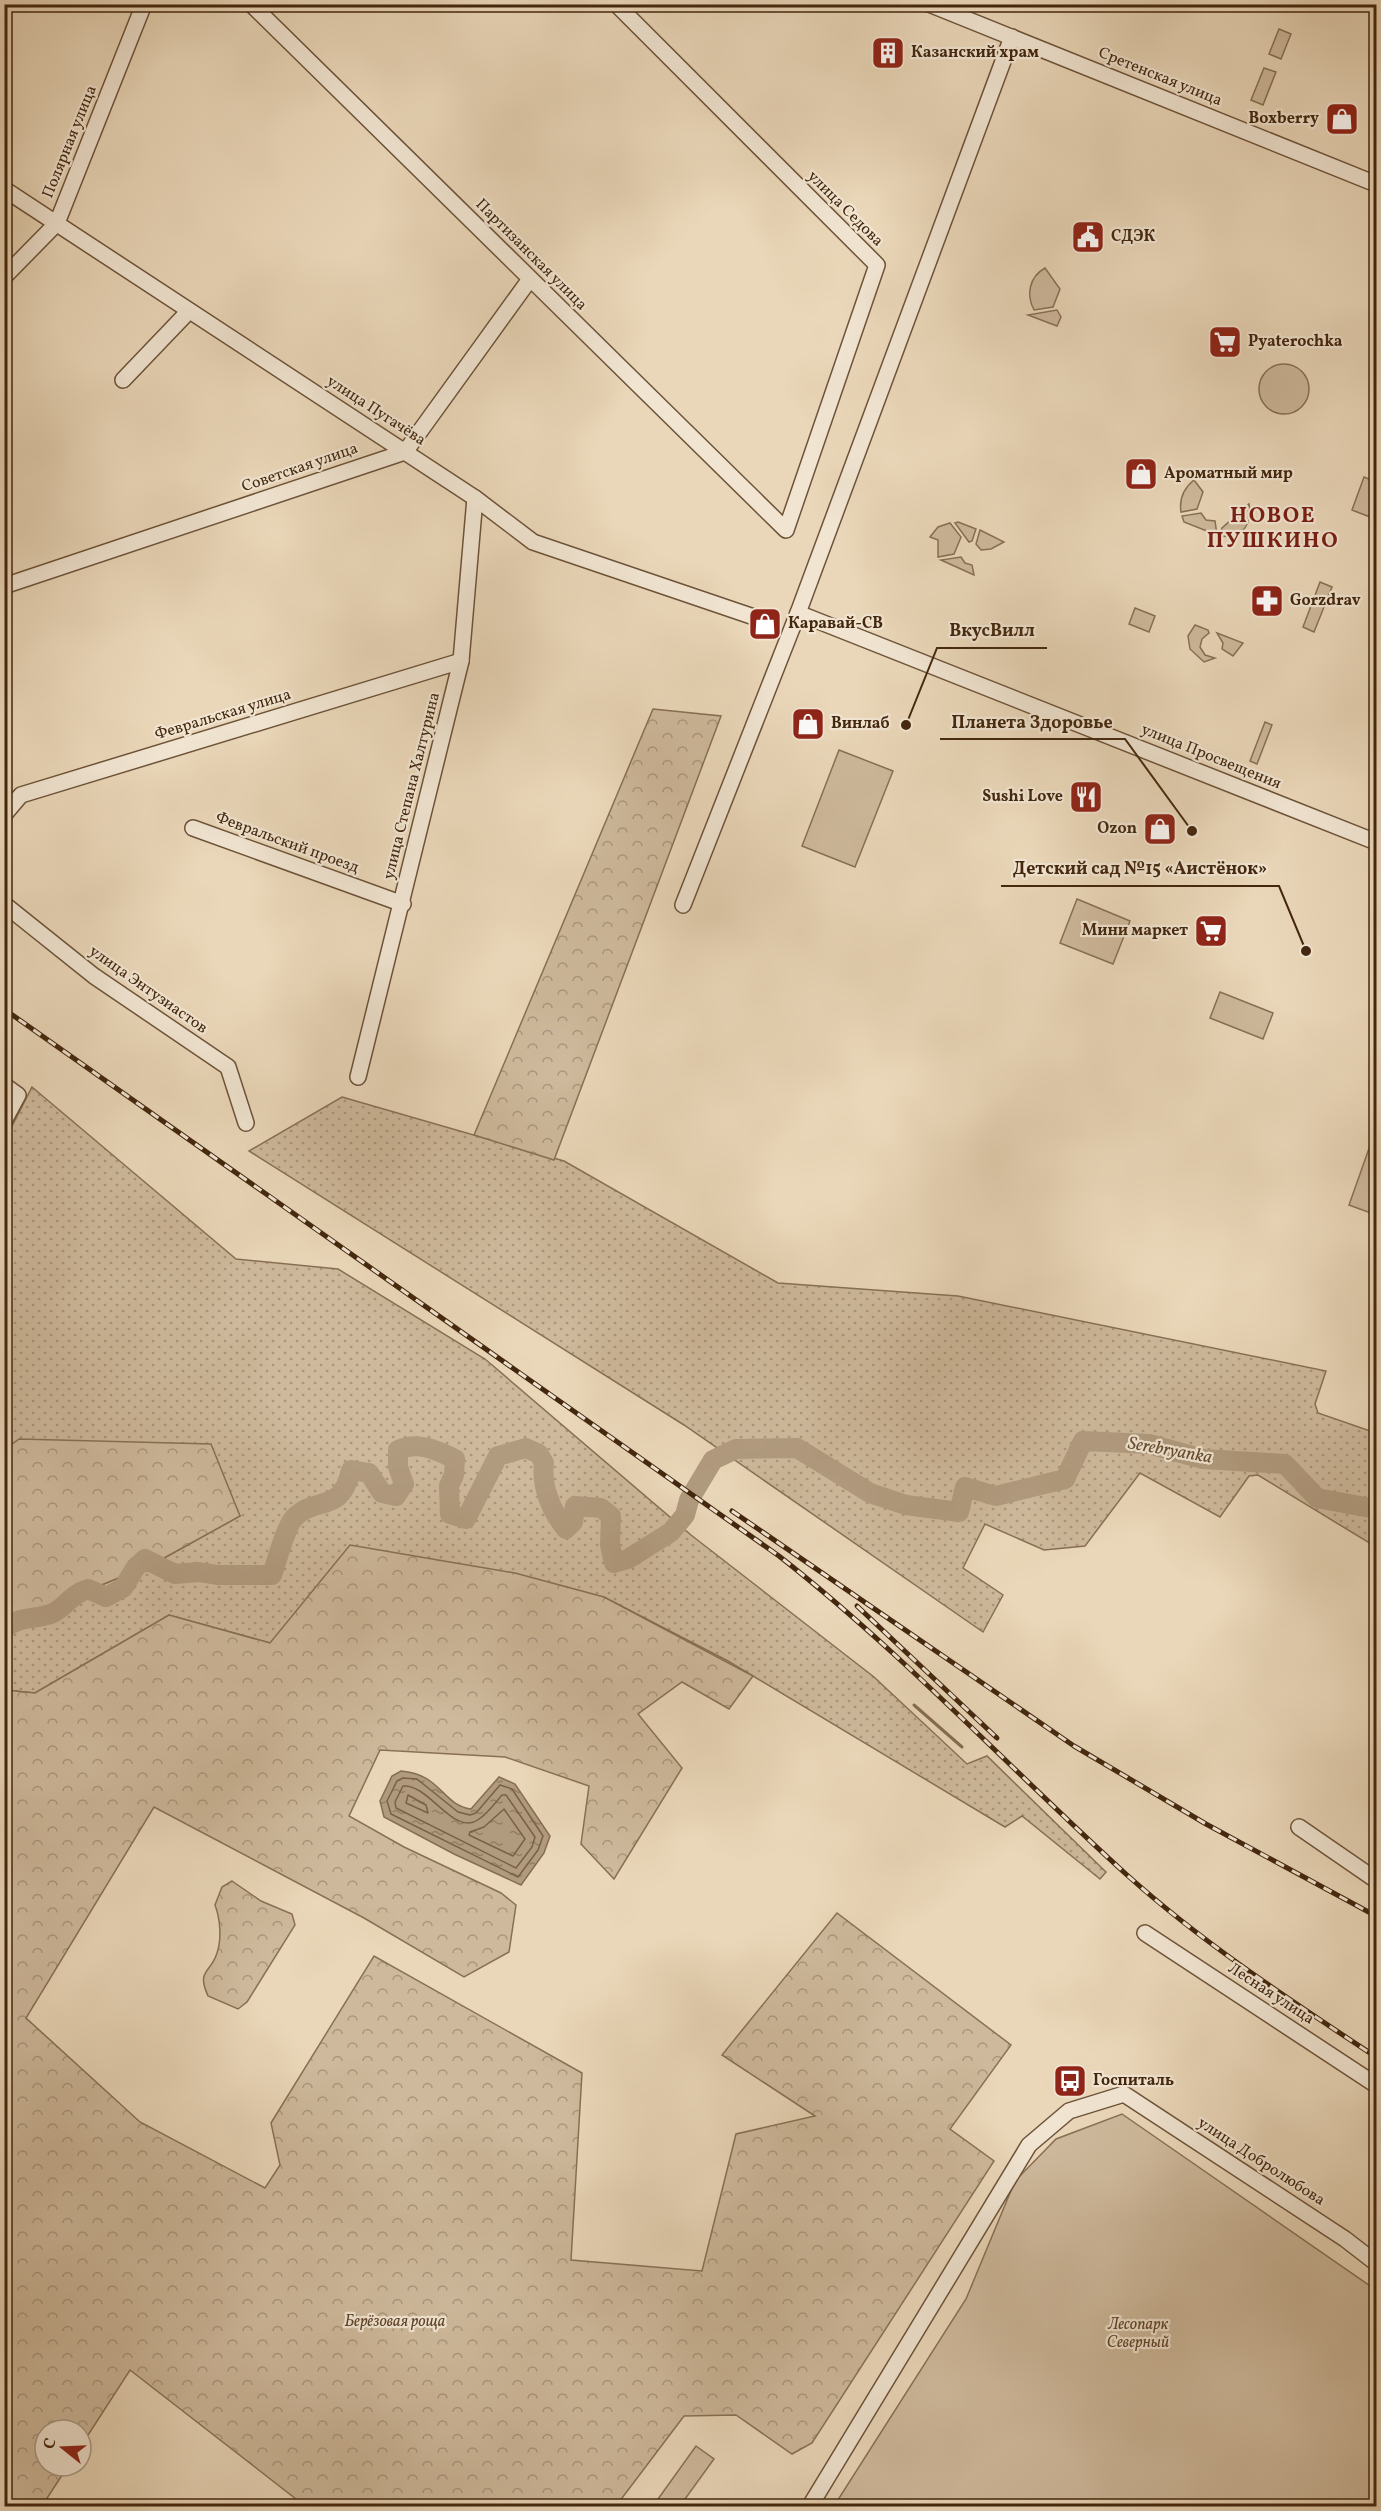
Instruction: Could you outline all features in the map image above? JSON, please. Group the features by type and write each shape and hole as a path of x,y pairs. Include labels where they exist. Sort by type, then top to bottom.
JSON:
{"street":[{"name":"Полярная улица","path":"4,277 57,223 144,4"},
{"name":"Партизанская улица","path":"251,4 786,530"},
{"name":"улица Седова","path":"616,4 877,265 786,530"},
{"name":"Сретенская улица","path":"930,4 1377,184"},
{"path":"683,905 798,613 1012,37"},
{"name":"улица Пугачёва","path":"4,189 475,498 533,542 751,616"},
{"path":"405,452 530,279"},
{"path":"123,380 189,311"},
{"name":"Советская улица","path":"4,586 405,452"},
{"name":"улица Степана Халтурина","path":"358,1077 403,904 461,661 475,498"},
{"name":"улица Просвещения","path":"798,613 1377,842"},
{"name":"Февральская улица","path":"4,815 21,795 461,661"},
{"name":"Февральский проезд","path":"193,828 403,904"},
{"name":"улица Энтузиастов","path":"4,904 94,976 228,1067 246,1123"},
{"path":"4,1085 18,1095 4,1121"},
{"path":"1299,1827 1377,1880"},
{"name":"Лесная улица","path":"1145,1933 1377,2085"},
{"name":"улица Добролюбова","path":"810,2506 1029,2145 1069,2111 1124,2094 1345,2239 1377,2263"}],"green space":[{"path":"1279,29 1291,34 1281,59 1269,54"},
{"path":"1264,68 1276,72 1263,105 1251,100"},
{"path":"1045,268 1060,289 1053,307 1034,310 1030,298 1032,281"},
{"path":"1057,310 1061,317 1057,326 1028,315"},
{"path":"1279,364 1289,364 1302,371 1309,384 1309,394 1302,407 1289,414 1279,414 1270,410 1263,403 1259,394 1259,384 1263,375 1270,368"},
{"path":"1364,477 1376,482 1376,502 1370,517 1352,510"},
{"path":"1194,480 1203,492 1197,509 1181,512 1183,494"},
{"path":"1249,504 1249,519 1242,531 1234,537 1220,536 1222,528"},
{"path":"1201,513 1206,520 1215,521 1217,535 1184,522 1182,516"},
{"path":"950,523 961,537 954,554 938,557 938,540 930,537 938,527"},
{"path":"955,523 976,529 972,541 969,542"},
{"path":"980,530 1004,542 991,549 981,550 976,544"},
{"path":"961,557 965,563 972,565 974,575 941,560"},
{"path":"1320,582 1332,587 1314,632 1303,627"},
{"path":"1135,608 1155,616 1149,632 1129,624"},
{"path":"1195,625 1208,630 1209,633 1202,639 1200,647 1205,655 1215,658 1204,662 1190,649 1188,636"},
{"path":"1217,633 1243,643 1233,656 1222,649 1223,643"},
{"path":"653,709 721,716 554,1160 474,1135"},
{"path":"1265,722 1272,725 1257,764 1250,761"},
{"path":"839,750 893,771 855,867 802,846"},
{"path":"1077,899 1130,921 1113,964 1060,943"},
{"path":"1220,992 1273,1013 1263,1039 1210,1018"},
{"path":"32,1087 236,1259 338,1269 485,1359 691,1535 874,1677 967,1764 987,1756 1106,1872 1100,1879 1022,1816 1005,1827 728,1661 604,1597 270,1643 169,1615 35,1693 5,1690 5,1615 16,1620 155,1563 240,1516 20,1439 5,1450 5,1140"},
{"path":"342,1097 564,1161 778,1283 958,1296 1326,1371 1315,1404 1318,1413 1376,1433 1376,1547 1258,1475 1249,1476 1220,1517 1140,1473 1085,1546 1044,1550 985,1524 963,1568 1003,1595 983,1632 684,1425 249,1151"},
{"path":"1372,1140 1376,1142 1376,1215 1349,1205"},
{"path":"19,1439 211,1444 240,1516 155,1563 16,1620 5,1615 4,1450"},
{"name":"Берёзовая роща","path":"350,1545 515,1573 604,1597 753,1676 729,1709 682,1682 638,1714 682,1768 614,1879 581,1844 589,1786 505,1757 380,1750 349,1816 404,1847 501,1893 516,1905 509,1952 464,1977 364,1918 154,1807 26,2018 140,2122 265,2188 280,2165 271,2123 374,1956 582,2073 571,2260 702,2271 736,2134 815,2116 722,2055 837,1913 1011,2045 950,2129 994,2161 812,2443 792,2454 736,2415 684,2416 616,2506 305,2506 130,2370 93,2427 93,2418 33,2418 33,2478 60,2478 42,2506 5,2506 5,1690 35,1693 169,1615 270,1643"},
{"path":"232,1881 261,1901 292,1914 295,1925 247,2002 238,2009 208,1996 204,1981 204,1976 214,1960 220,1941 215,1905 222,1887"},
{"name":"Лесопарк Северный","path":"1122,2114 1376,2290 1376,2506 834,2506 966,2299 1015,2181 1056,2139"},
{"path":"696,2446 714,2459 680,2506 653,2506"}],"water":[{"path":"401,1771 425,1778 453,1802 471,1809 499,1777 515,1784 550,1836 544,1853 521,1885 454,1854 384,1817 380,1801 392,1776"}],"waterway":[{"name":"Serebryanka","path":"4,1629 22,1619 53,1613 77,1594 88,1589 106,1597 123,1588 136,1567 145,1559 175,1574 199,1572 217,1575 272,1575 284,1537 294,1518 302,1511 334,1499 347,1484 351,1470 369,1473 382,1493 396,1496 404,1484 398,1467 398,1450 413,1446 434,1450 455,1459 454,1475 449,1486 450,1514 466,1519 498,1456 526,1448 539,1454 544,1463 543,1472 548,1498 566,1529 573,1522 575,1506 601,1508 611,1516 610,1545 614,1563 628,1559 671,1532 685,1515 689,1500 713,1460 736,1449 797,1448 870,1493 906,1505 959,1512 965,1487 996,1496 1065,1479 1083,1441 1149,1444 1203,1459 1285,1464 1317,1498 1376,1509"},
{"path":"914,1705 962,1747"}],"railway":[{"path":"4,1009 779,1556 825,1593 913,1672 1084,1835 1156,1900 1248,1970 1376,2057"},
{"path":"732,1511 1074,1746 1206,1824 1376,1916"},
{"path":"857,1606 997,1738"}],"place":[{"name":"Казанский храм","path":"888,53"},
{"name":"Boxberry","path":"1342,119"},
{"name":"СДЭК","path":"1088,237"},
{"name":"Pyaterochka","path":"1225,342"},
{"name":"Ароматный мир","path":"1141,474"},
{"name":"Gorzdrav","path":"1267,601"},
{"name":"Каравай-СВ","path":"765,624"},
{"name":"Винлаб","path":"808,724"},
{"name":"ВкусВилл","path":"906,725"},
{"name":"Sushi Love","path":"1086,797"},
{"name":"Ozon","path":"1160,829"},
{"name":"Планета Здоровье","path":"1192,831"},
{"name":"Мини маркет","path":"1211,931"},
{"name":"Детский сад №15 «Аистёнок»","path":"1306,951"},
{"name":"Госпиталь","path":"1070,2081"}],"district":[{"name":"НОВОЕ ПУШКИНО","path":"1273,528"}]}
